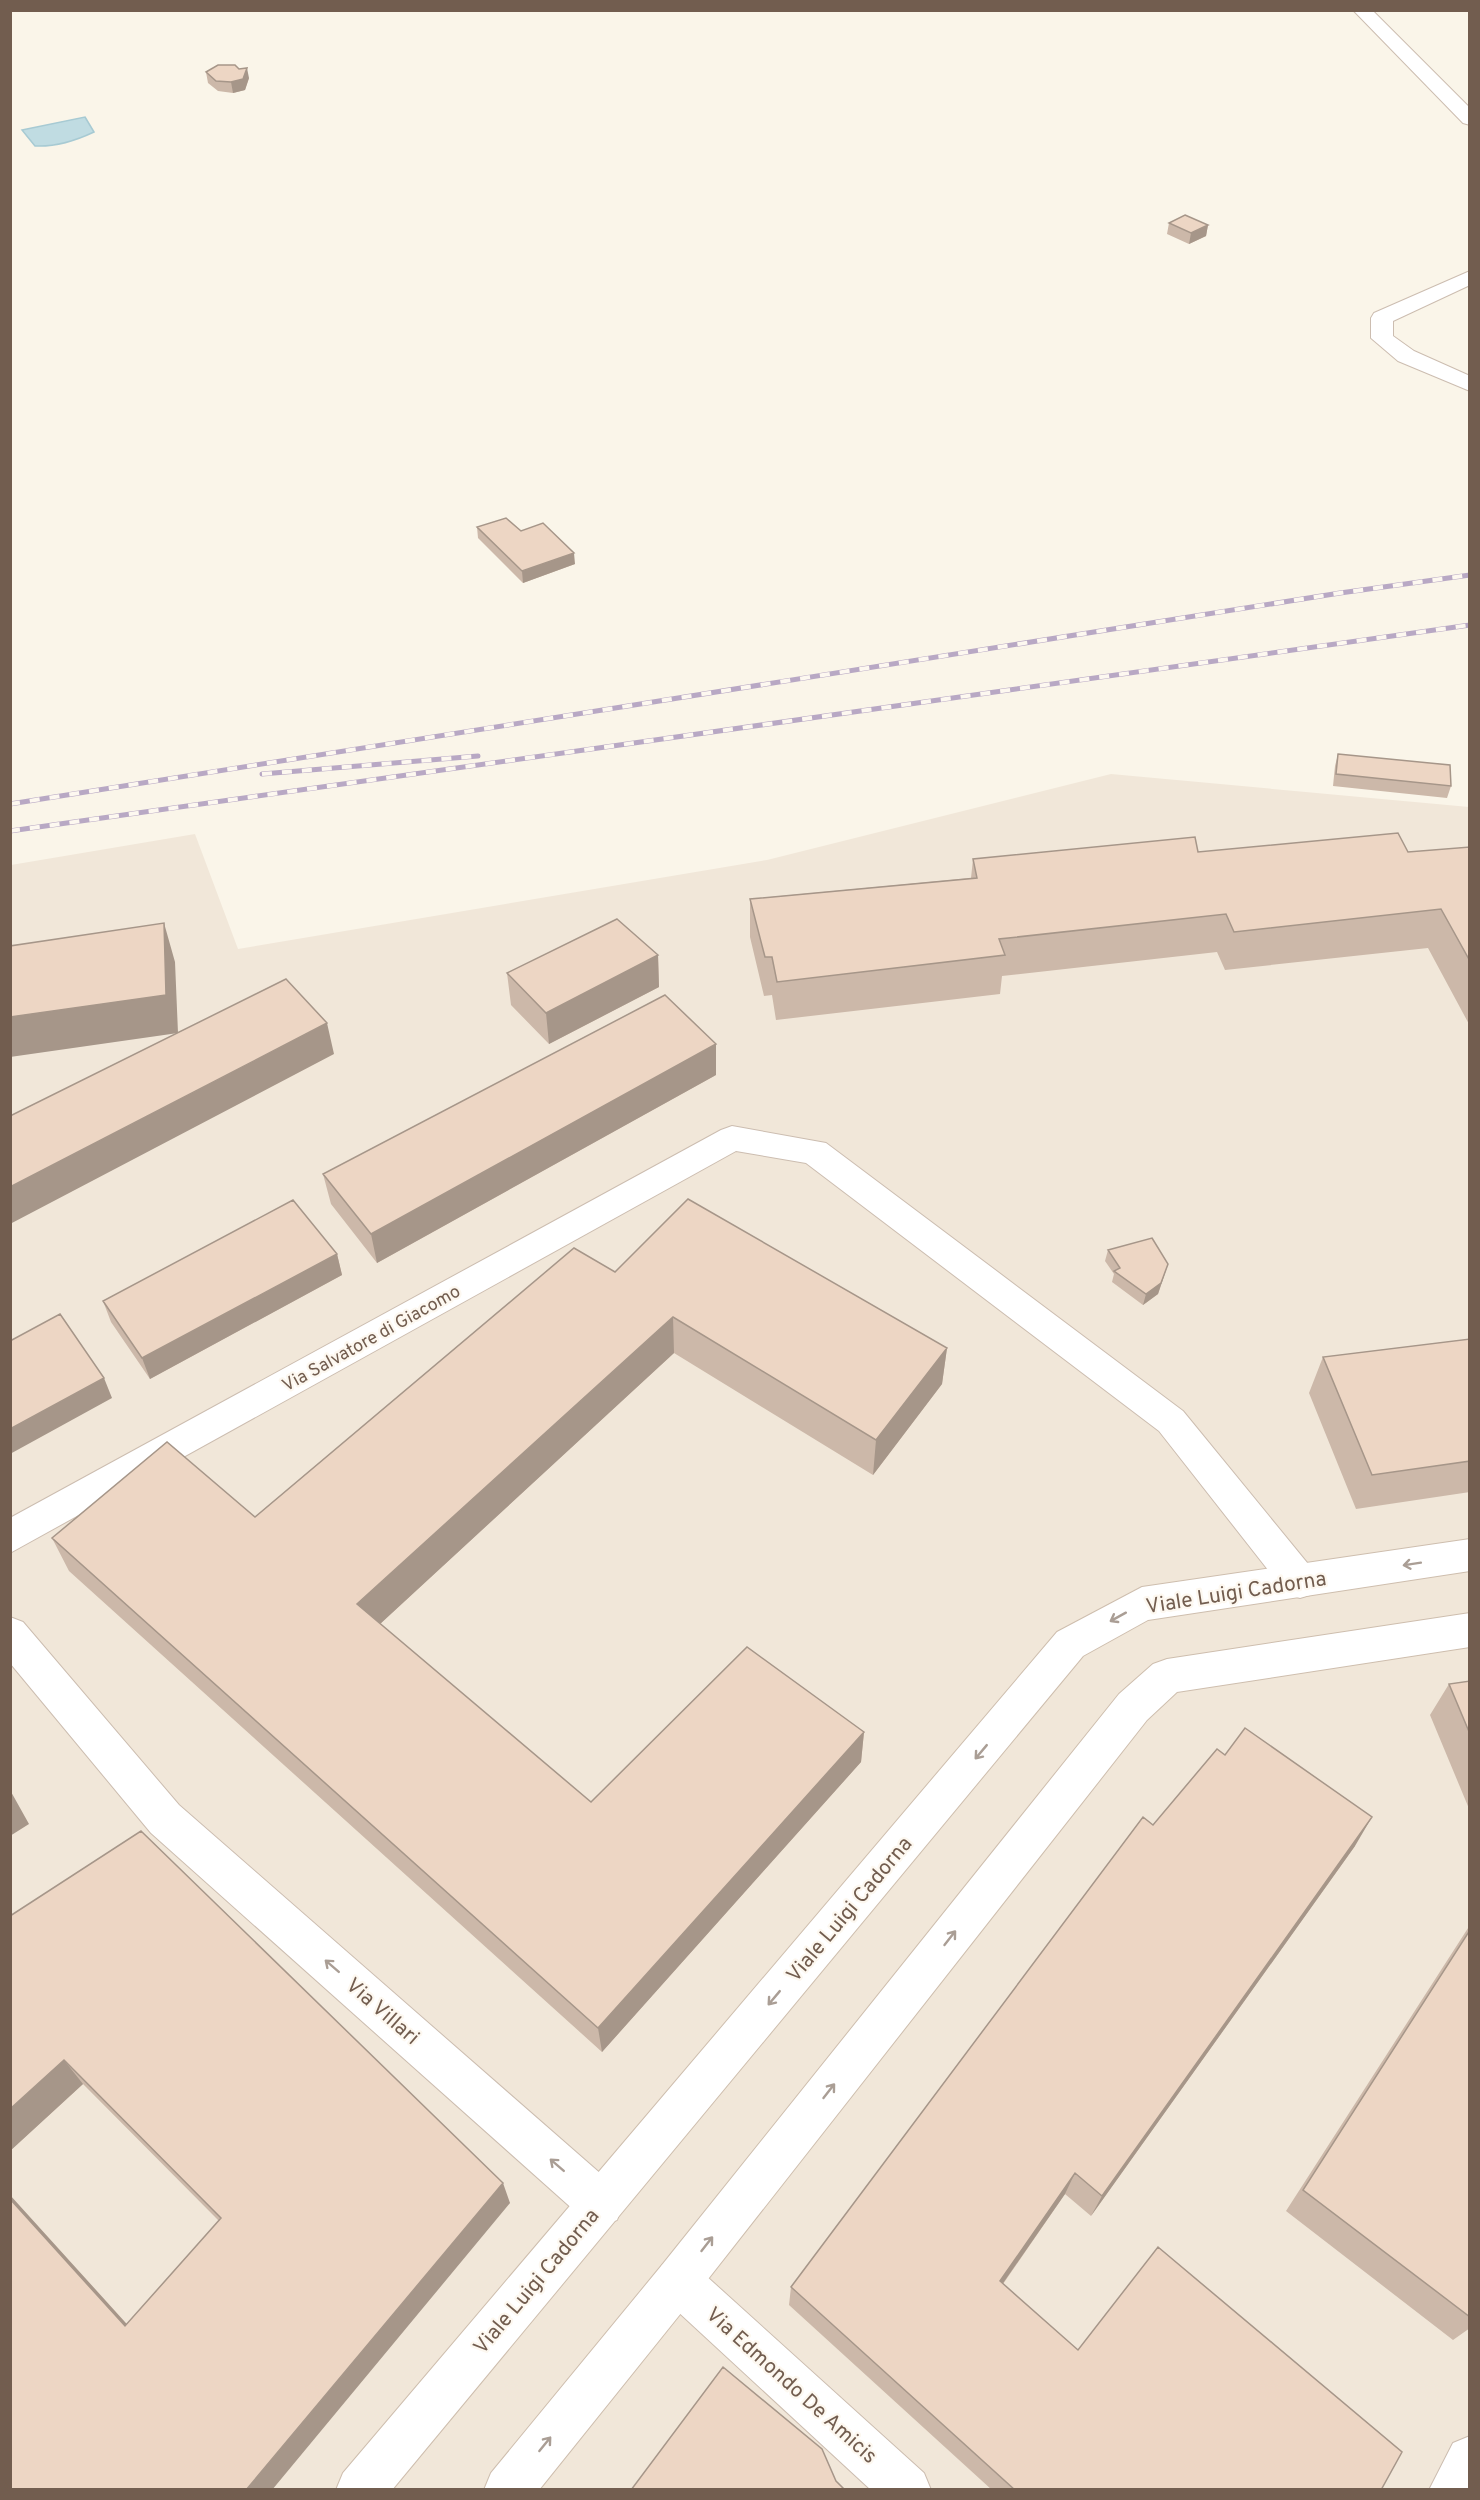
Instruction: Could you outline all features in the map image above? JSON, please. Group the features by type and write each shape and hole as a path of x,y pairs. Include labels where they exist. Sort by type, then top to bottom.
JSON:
{"street":[{"path":"1361,10 1470,119"},
{"path":"1470,277 1382,318 1382,338 1406,356 1470,384"},
{"name":"Via Salvatore di Giacomo","path":"10,1537 732,1138 815,1152 1171,1421 1300,1582"},
{"name":"Viale Luigi Cadorna","path":"360,2490 1070,1644 1142,1604 1470,1555"},
{"path":"508,2490 678,2281 1133,1707 1167,1676 1470,1630"},
{"name":"Via Villari","path":"10,1634 151,1828 601,2204"},
{"name":"Via Edmondo De Amicis","path":"678,2281 907,2490"},
{"path":"1453,2490 1470,2460"}],"shaded area":[{"path":"1111,774 1469,807 1469,2489 11,2490 11,865 195,834 238,949 767,860"}],"water":[{"path":"85,117 94,132 58,144 35,146 22,130"}],"building":[{"path":"218,65 235,65 239,69 247,68 243,79 231,82 216,81 206,72"},
{"path":"1185,215 1208,225 1191,233 1169,223"},
{"path":"506,518 521,531 543,523 574,553 522,571 477,527"},
{"path":"1338,754 1450,765 1451,786 1336,774"},
{"path":"1398,833 1408,852 1470,847 1470,961 1441,909 1234,932 1226,914 999,939 1005,955 777,982 772,957 765,957 750,899 977,878 973,859 1195,837 1198,852"},
{"path":"617,919 658,955 546,1013 507,973"},
{"path":"164,923 166,995 10,1017 10,946"},
{"path":"286,979 327,1023 10,1187 10,1116"},
{"path":"665,995 716,1044 371,1234 323,1174"},
{"path":"688,1199 947,1348 876,1440 673,1317 357,1604 591,1802 747,1647 864,1732 598,2028 52,1538 167,1442 255,1517 574,1248 615,1272"},
{"path":"293,1200 337,1254 142,1358 103,1301"},
{"path":"1152,1238 1168,1264 1161,1283 1146,1294 1114,1271 1120,1268 1108,1250"},
{"path":"60,1314 104,1378 10,1429 10,1341"},
{"path":"1470,1339 1470,1461 1372,1475 1323,1357"},
{"path":"1470,1681 1470,1734 1449,1684"},
{"path":"1245,1728 1372,1817 1102,2196 1075,2173 1000,2281 1078,2350 1158,2247 1402,2452 1381,2490 1015,2490 791,2287 1143,1817 1153,1825 1217,1749 1225,1755"},
{"path":"141,1831 503,2183 246,2490 10,2490 10,2199 125,2326 221,2218 64,2060 10,2109 10,1916"},
{"path":"1470,1930 1470,2317 1303,2190"},
{"path":"723,2367 822,2449 836,2481 845,2490 631,2490"}],"railway":[{"path":"10,804 1340,593 1470,575"},
{"path":"10,831 1470,625"},
{"path":"262,774 478,756"}]}
